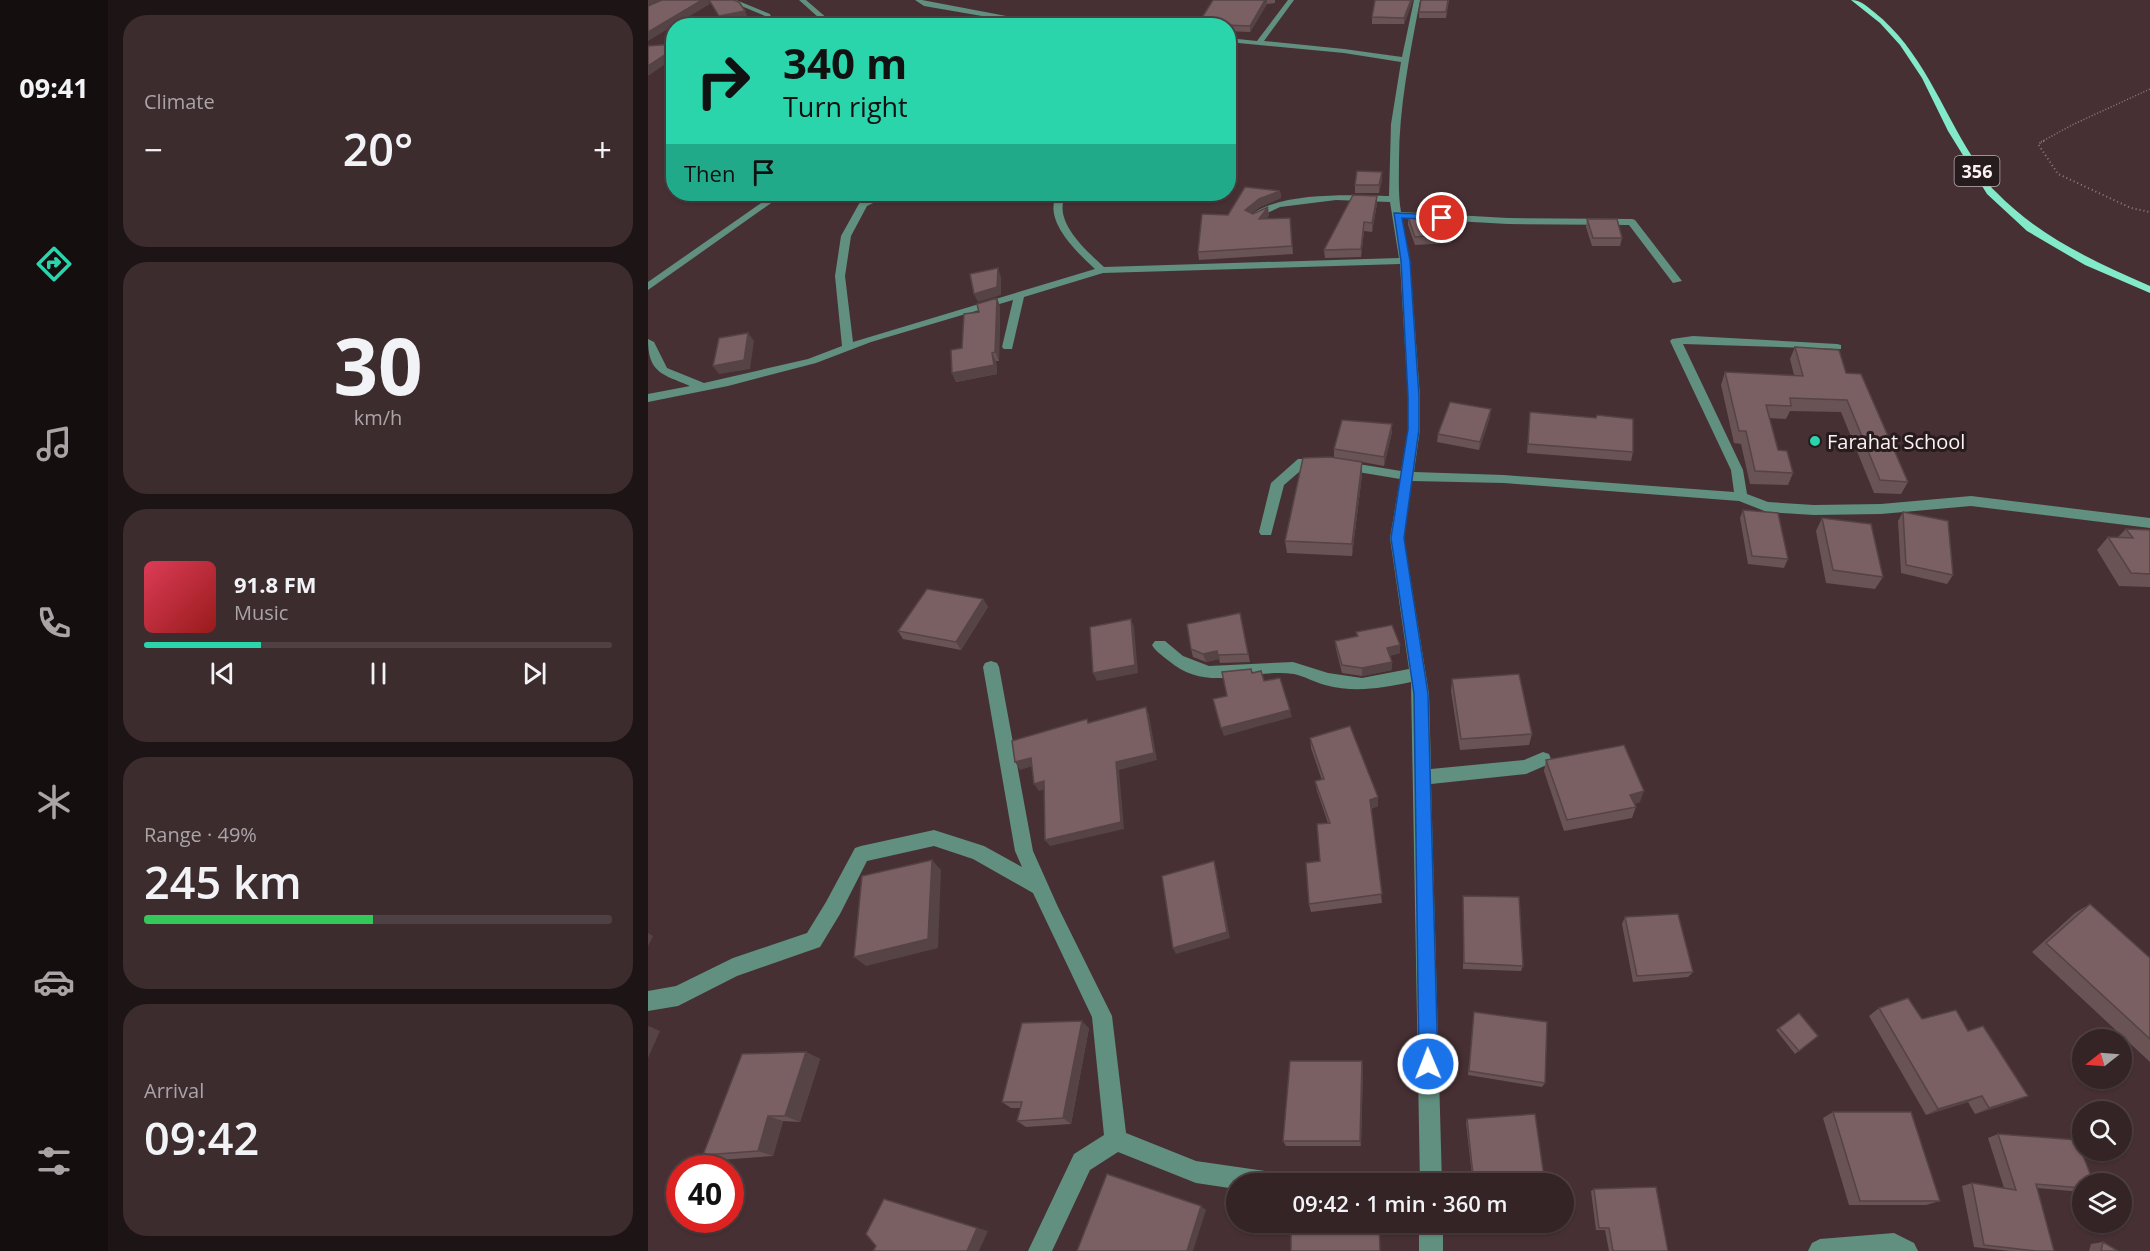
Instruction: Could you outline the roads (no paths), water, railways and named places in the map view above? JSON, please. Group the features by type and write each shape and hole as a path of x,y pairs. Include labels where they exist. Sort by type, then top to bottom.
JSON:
{"main road":[{"name":"356","path":"1854,0 1882,22 1903,44 1926,78 1952,131 1990,192 2030,229 2089,263 2150,290"}],"street":[{"path":"730,0 768,15 769,18"},
{"path":"802,0 823,18"},
{"path":"918,0 924,4 1007,18"},
{"path":"1259,44 1291,0"},
{"path":"1417,0 1404,60 1395,124 1394,199 1405,261 1414,397 1414,429 1397,538 1421,694 1431,1173"},
{"path":"1236,41 1344,51 1404,60"},
{"path":"1253,217 1278,205 1336,197 1394,199"},
{"path":"648,287 769,201"},
{"path":"848,348 840,276 846,236 863,204 870,201"},
{"path":"1058,201 1056,207 1059,217 1088,259 1102,270"},
{"path":"1397,215 1509,221 1632,222 1677,281"},
{"path":"648,398 812,361 1102,270 1405,261"},
{"path":"1008,347 1019,295"},
{"path":"1741,497 1737,470 1676,341 1693,339 1837,347"},
{"path":"648,342 662,370 703,387"},
{"path":"1266,532 1278,483 1303,462 1407,476 1504,479 1741,497 1767,507 1814,510 1881,509 1971,501 2150,523"},
{"path":"1160,645 1175,660 1193,670 1218,675 1258,668 1294,668 1321,678 1358,684 1418,674"},
{"path":"991,667 1024,850 1102,1016 1116,1140"},
{"path":"1421,778 1526,767 1543,759"},
{"path":"648,1001 678,996 733,968 813,940 833,908 861,854 934,838 978,852 1040,887"},
{"path":"1116,1140 1196,1172 1226,1176"},
{"path":"1040,1251 1082,1161 1116,1140"},
{"path":"1431,1233 1431,1251"},
{"path":"1820,1251 1894,1245 1906,1251"}],"place":[{"name":"Farahat School","path":"1815,441"}]}
